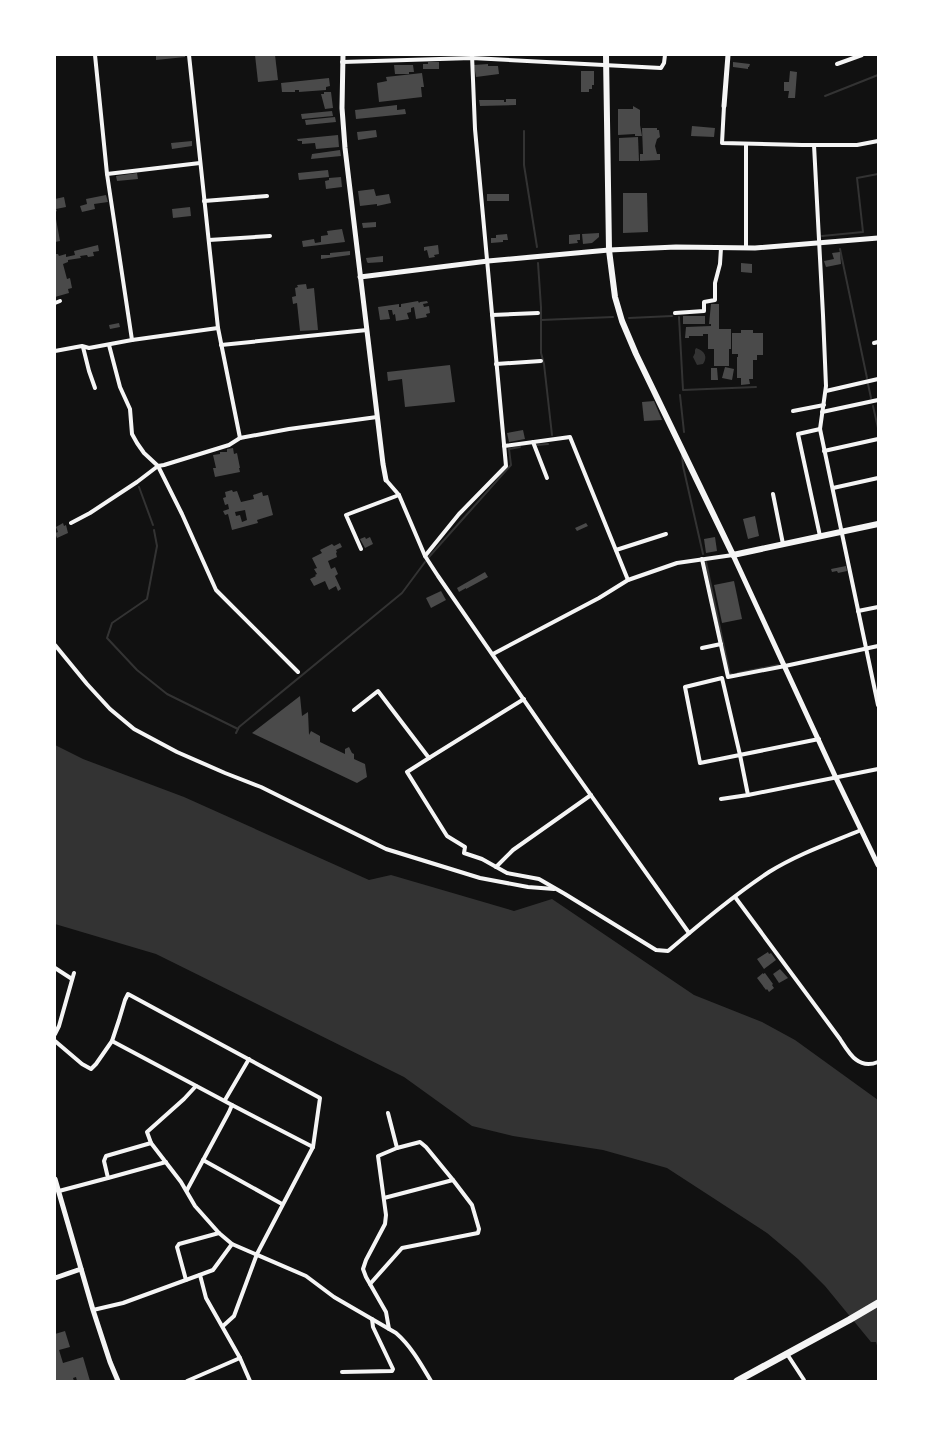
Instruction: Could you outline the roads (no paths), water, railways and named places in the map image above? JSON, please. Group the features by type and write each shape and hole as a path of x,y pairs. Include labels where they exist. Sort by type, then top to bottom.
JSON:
{"highway":[{"path":"737,1381 878,1303"}],"main road":[{"path":"606,55 610,250 614,296 622,321 636,354 733,554 878,524"}],"street":[{"path":"96,55 107,174 132,340"},
{"path":"189,55 218,328 240,438"},
{"path":"343,55 342,108 344,148 386,480 399,496 425,556 492,654 688,932"},
{"path":"342,62 472,56 606,66 661,68 664,63 665,55"},
{"path":"728,55 722,143 857,145 878,141"},
{"path":"837,64 862,55"},
{"path":"425,556 459,514 506,466 476,129 472,56"},
{"path":"746,144 746,248"},
{"path":"814,145 824,315 826,391 820,429 878,705"},
{"path":"107,174 200,163"},
{"path":"204,201 267,196"},
{"path":"209,240 270,236"},
{"path":"360,277 488,261 610,250 676,247 746,248 878,238"},
{"path":"674,313 704,311 704,302 715,300 715,283 720,264 720,248"},
{"path":"55,303 60,301"},
{"path":"492,315 538,313"},
{"path":"55,352 218,328"},
{"path":"221,345 367,330"},
{"path":"109,344 120,387 130,409 132,434 144,453 158,466 216,590 298,672"},
{"path":"83,347 95,388"},
{"path":"496,364 541,361"},
{"path":"826,391 878,379"},
{"path":"822,412 878,400"},
{"path":"793,411 824,405"},
{"path":"71,523 90,513 137,482 158,466 229,444 240,438 289,429 377,417"},
{"path":"820,429 798,434 820,536"},
{"path":"504,446 570,436 628,580"},
{"path":"824,451 878,439"},
{"path":"533,442 547,478"},
{"path":"833,488 878,478"},
{"path":"773,494 783,544"},
{"path":"360,549 346,515 399,496"},
{"path":"616,550 666,534"},
{"path":"492,654 599,598 628,580 670,565 733,554 878,866"},
{"path":"702,559 728,677 878,646"},
{"path":"858,611 878,606"},
{"path":"702,648 721,644"},
{"path":"55,645 110,709 134,729 177,752 261,787 386,848 480,878 528,887 556,889"},
{"path":"748,795 740,755 722,678 685,687 700,764 740,755 819,739"},
{"path":"354,710 378,691 429,758"},
{"path":"524,699 407,772 446,836 465,847 464,853 482,859 507,873 539,879 656,950 668,951 688,932 770,872 796,858 861,830"},
{"path":"721,799 878,769"},
{"path":"496,867 513,850 591,795"},
{"path":"735,897 850,1054 858,1061 866,1065 878,1062"},
{"path":"55,968 72,979"},
{"path":"55,1034 59,1026 74,973"},
{"path":"55,1041 82,1064 91,1069 112,1041 128,994 320,1098 313,1147 257,1254 234,1316 223,1326"},
{"path":"112,1041 313,1147"},
{"path":"224,1100 249,1059"},
{"path":"196,1086 184,1099 148,1129 147,1132 151,1143 187,1190 195,1206 219,1233 232,1244 306,1276 334,1297 389,1329 402,1339 421,1363 431,1381"},
{"path":"187,1190 232,1105"},
{"path":"388,1113 397,1148"},
{"path":"370,1284 402,1248 478,1233 479,1229 472,1206 453,1180 426,1147 420,1142 397,1148 382,1153 378,1156 386,1215 385,1224 366,1260 363,1269 370,1284 386,1312 389,1329"},
{"path":"108,1178 104,1161 106,1156 151,1143"},
{"path":"203,1160 282,1204"},
{"path":"58,1191 166,1162"},
{"path":"55,1179 93,1310 110,1362 118,1381"},
{"path":"384,1198 453,1180"},
{"path":"186,1280 177,1247 179,1244 219,1233"},
{"path":"93,1310 123,1303 213,1270 232,1244"},
{"path":"55,1278 81,1269"},
{"path":"200,1275 206,1298 240,1358 250,1381"},
{"path":"342,1372 392,1371 393,1369 373,1327 372,1319"},
{"path":"787,1354 804,1380"},
{"path":"187,1381 240,1358"}],"waterway":[{"path":"825,96 878,75"},
{"path":"524,131 524,165 537,247"},
{"path":"822,236 863,232 857,178 878,174"},
{"path":"840,249 867,378"},
{"path":"538,263 541,307 541,353 544,364 552,435"},
{"path":"629,318 672,316"},
{"path":"541,320 613,317"},
{"path":"679,317 683,390 756,387"},
{"path":"868,384 871,398"},
{"path":"680,395 684,432"},
{"path":"873,406 878,428"},
{"path":"537,445 548,444"},
{"path":"428,558 511,465 509,449 520,447"},
{"path":"682,455 683,466 703,554"},
{"path":"139,487 153,525"},
{"path":"154,530 157,546 147,599 112,623 107,638 137,670 167,694 238,729"},
{"path":"236,733 239,727 402,593 425,562"},
{"path":"706,562 730,675 732,674"},
{"path":"738,673 778,665"}]}
